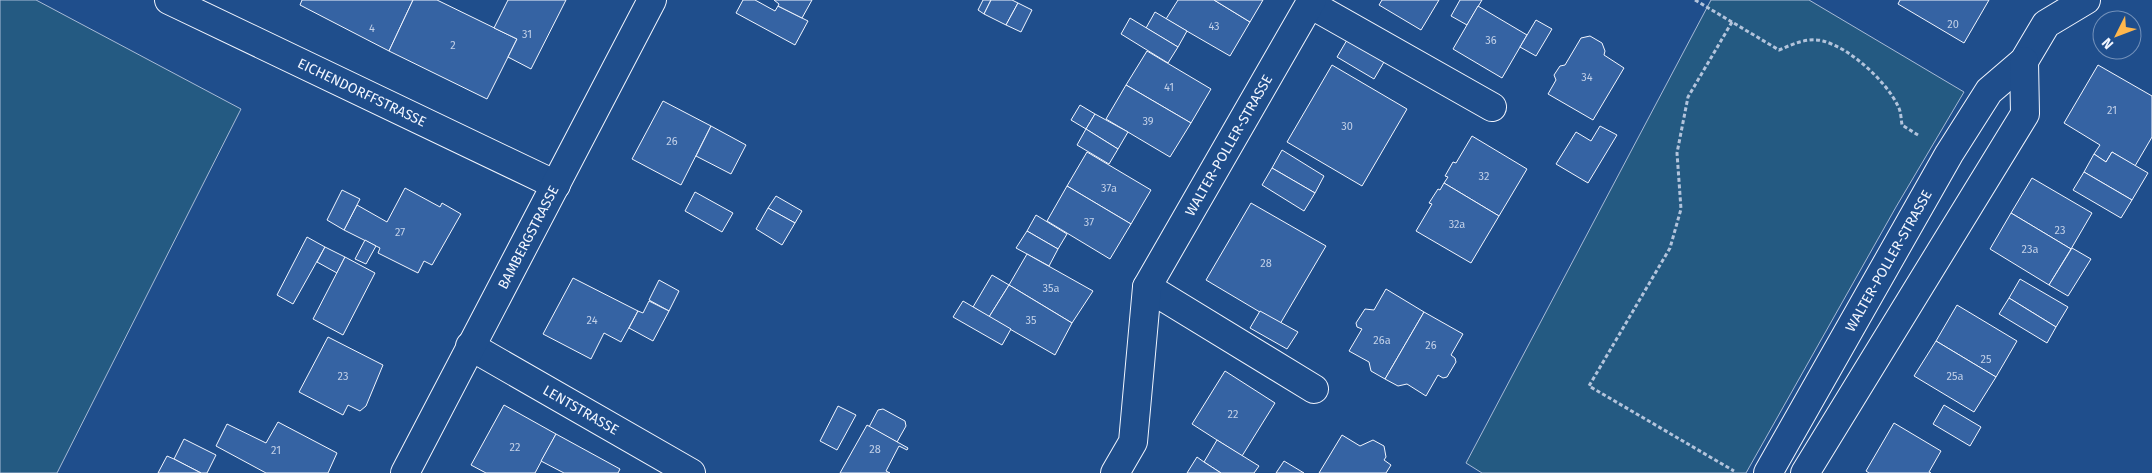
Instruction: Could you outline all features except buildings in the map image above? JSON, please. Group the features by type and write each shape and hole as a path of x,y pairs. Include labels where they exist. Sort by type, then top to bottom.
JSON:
{"street":[{"name":"EICHENDORFFSTRASSE","path":"169,0 556,184"},
{"name":"BAMBERGSTRASSE","path":"405,473 652,0"},
{"name":"WALTER-POLLER-STRASSE","path":"1768,473 1949,154 1989,92 2024,61 2046,24 2086,0"},
{"name":"WALTER-POLLER-STRASSE","path":"1115,473 1133,442 1147,287 1311,2 1492,107"},
{"path":"1805,473 2025,114 2024,61"},
{"path":"1147,287 1314,389"},
{"name":"LENTSTRASSE","path":"470,346 691,473"}],"path":[{"path":"1695,0 1779,50 1798,41 1822,41 1845,50 1872,72 1899,106 1902,125 1949,154"},
{"path":"1732,22 1688,97 1677,153 1682,209 1670,248 1589,386 1736,473"}],"shaded area":[{"path":"0,0 36,0 241,109 57,473 0,473"},
{"path":"1711,0 1809,0 1964,92 1896,207 1746,473 1482,473 1466,463"}]}
